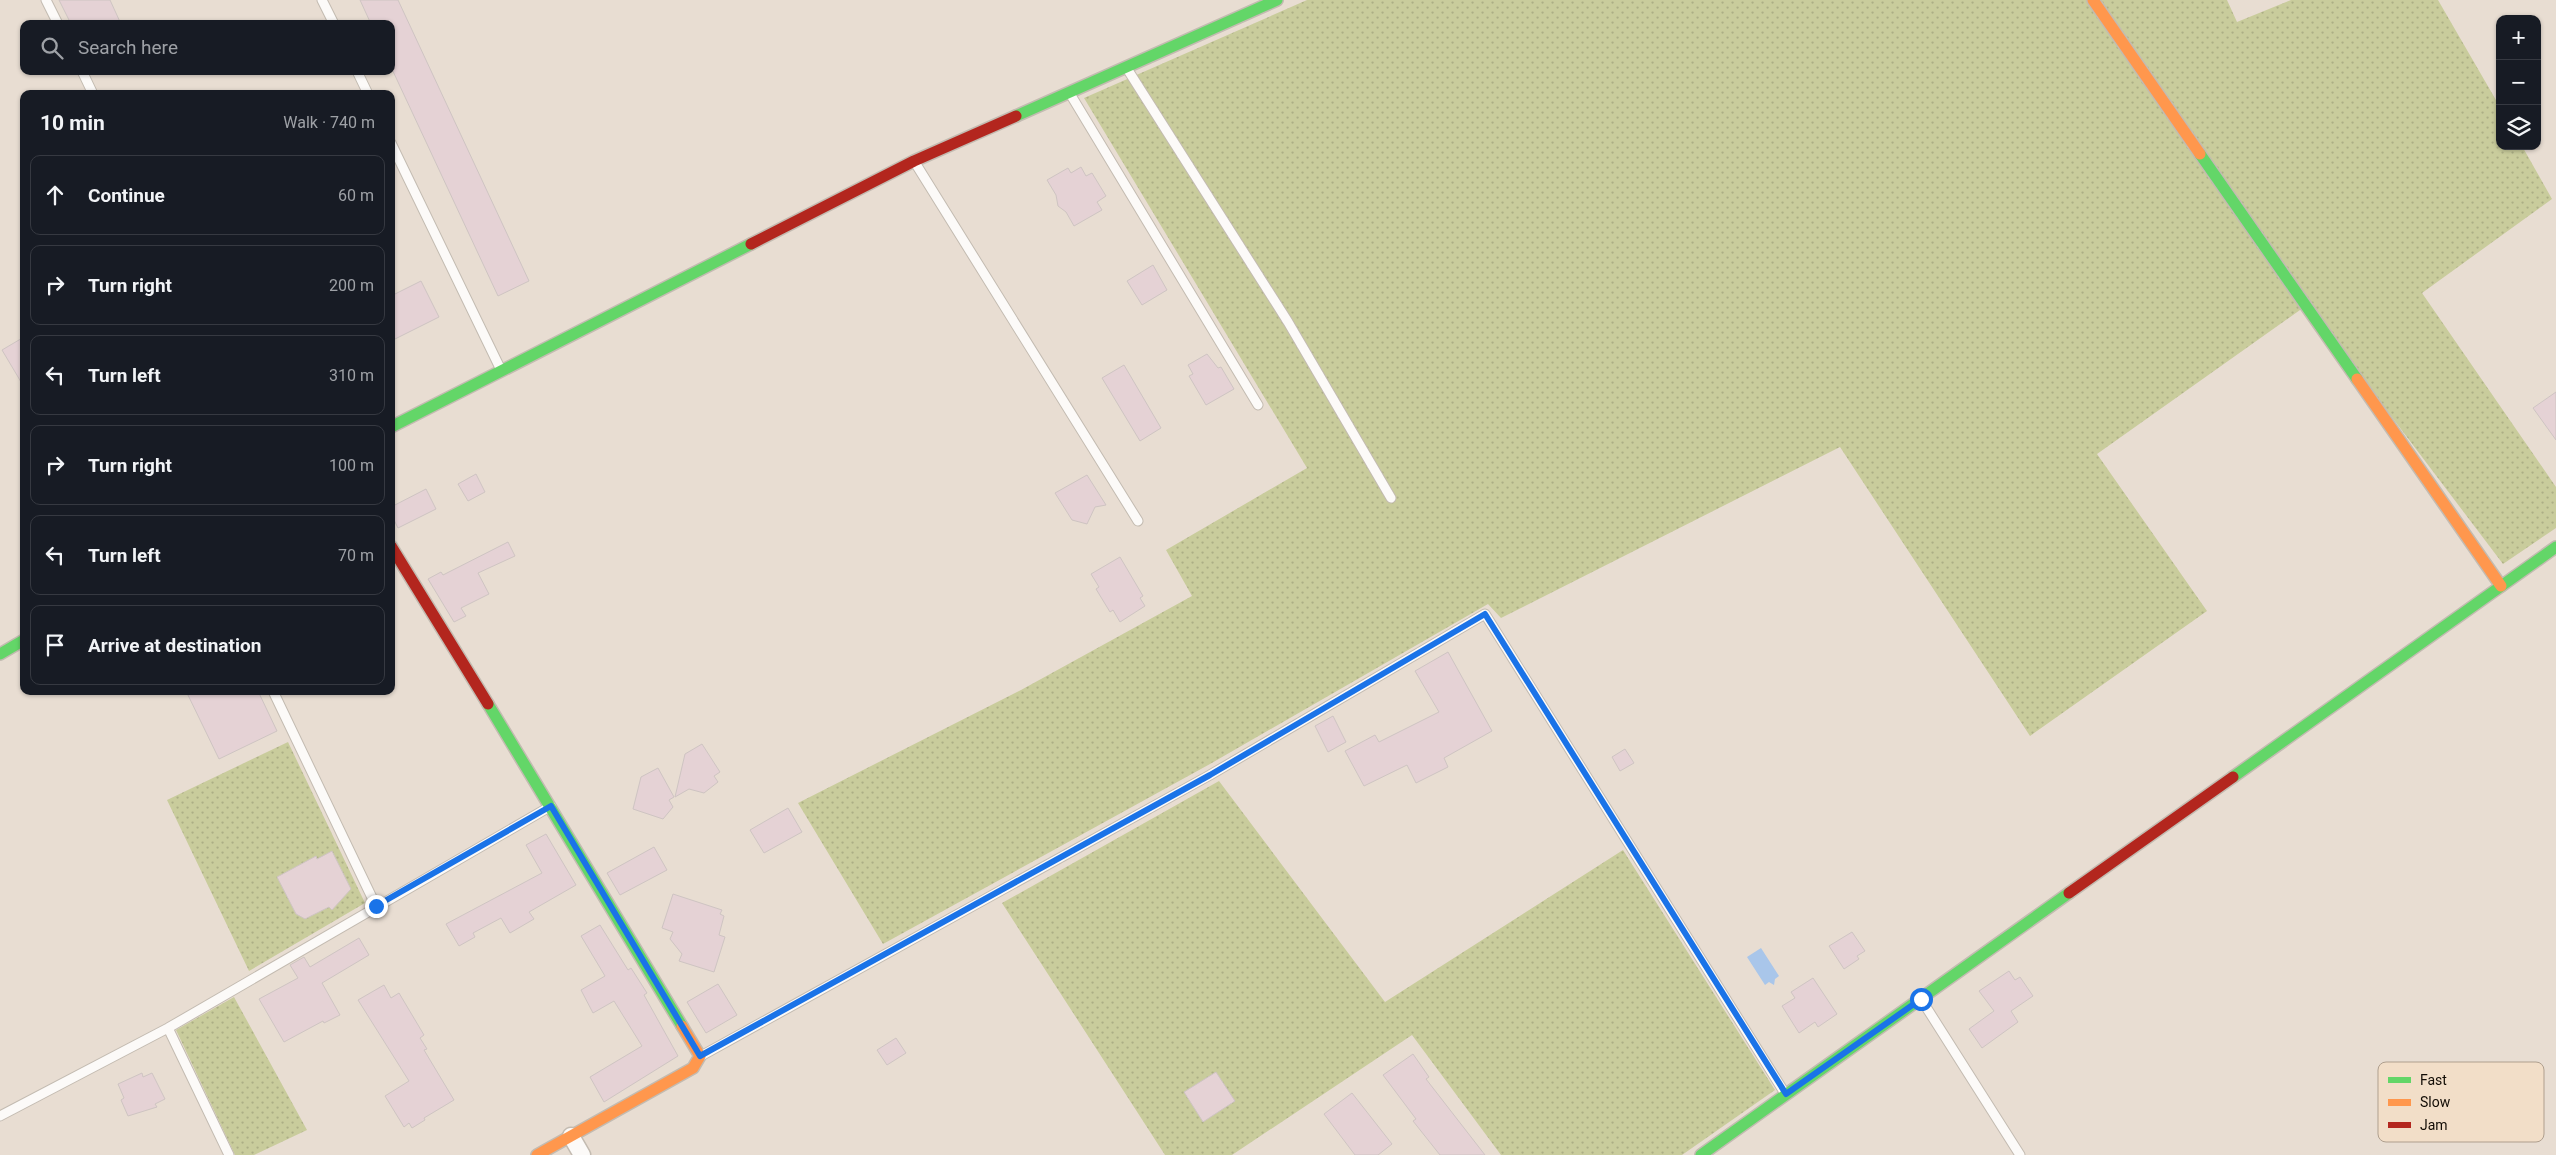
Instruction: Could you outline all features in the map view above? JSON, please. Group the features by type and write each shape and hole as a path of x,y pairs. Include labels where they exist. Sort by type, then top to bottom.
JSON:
{"street":[{"path":"395,425 914,161 1277,0"},
{"path":"2093,0 2501,586"},
{"path":"1701,1155 2556,547"},
{"path":"395,552 551,806 700,1056 693,1068 537,1155"},
{"path":"0,654 20,642"},
{"path":"571,1136 582,1155"}],"lane":[{"path":"46,0 56,20"},
{"path":"322,0 332,20"},
{"path":"1126,67 1288,322 1391,498"},
{"path":"84,75 91,90"},
{"path":"359,75 366,90"},
{"path":"1069,92 1258,405"},
{"path":"395,150 501,370"},
{"path":"914,161 1138,521"},
{"path":"700,1056 1210,775 1485,614 1786,1094"},
{"path":"275,695 376,906"},
{"path":"0,1116 168,1028 551,806"},
{"path":"1921,999 2020,1155"},
{"path":"168,1028 229,1155"}],"green space":[{"path":"1307,0 2227,0 2237,22 2291,0 2438,0 2496,100 2496,150 2524,150 2552,199 2422,293 2556,487 2556,528 2503,564 2307,305 2097,454 2207,611 2030,736 1840,447 1501,618 1488,604 1210,764 883,944 798,803 1021,690 1192,596 1166,550 1307,468 1084,98"},
{"path":"288,742 365,903 249,971 167,800"},
{"path":"1219,781 1385,1002 1623,850 1775,1090 1682,1155 1501,1155 1412,1035 1232,1155 1165,1155 1002,903"},
{"path":"234,997 307,1130 254,1155 235,1155 176,1030"}],"water":[{"path":"1761,948 1779,976 1775,979 1774,985 1769,982 1765,985 1747,957"}],"building":[{"path":"59,0 110,0 119,20 69,20"},
{"path":"360,0 398,0 529,281 498,296 395,75 395,20 369,20"},
{"path":"1081,167 1086,176 1092,173 1106,196 1097,202 1102,210 1074,226 1066,212 1058,206 1056,195 1047,180 1068,168 1071,173"},
{"path":"1153,265 1167,290 1142,305 1127,281"},
{"path":"421,281 439,317 395,339 395,294"},
{"path":"20,339 20,380 2,350"},
{"path":"1207,354 1218,368 1221,367 1234,389 1206,405 1189,376 1193,374 1188,365"},
{"path":"1124,365 1161,428 1140,441 1102,378"},
{"path":"2556,392 2556,440 2533,408"},
{"path":"476,474 485,492 468,501 458,484"},
{"path":"1087,475 1106,505 1095,507 1087,524 1072,520 1055,493"},
{"path":"426,489 436,509 398,528 395,522 395,505"},
{"path":"508,542 515,556 478,573 489,594 461,608 466,616 454,622 428,579 441,572 443,575"},
{"path":"1120,557 1143,596 1140,598 1145,606 1120,622 1113,610 1110,612 1096,589 1099,587 1091,574"},
{"path":"1448,652 1492,731 1444,758 1448,767 1416,783 1407,765 1364,786 1345,751 1375,735 1379,742 1439,712 1415,671"},
{"path":"188,695 260,695 277,731 219,759"},
{"path":"1333,716 1346,742 1328,752 1315,726"},
{"path":"702,744 720,772 714,776 718,782 704,793 689,789 675,797 685,754"},
{"path":"1625,749 1634,763 1620,771 1612,757"},
{"path":"658,768 674,797 669,800 673,807 663,819 633,809 641,777"},
{"path":"788,808 802,832 764,853 750,830"},
{"path":"546,834 576,885 529,912 534,919 510,933 501,918 473,933 475,937 459,946 446,924 542,873 526,845"},
{"path":"654,847 667,870 620,895 607,873"},
{"path":"332,851 351,889 332,910 329,907 305,919 296,914 277,877 316,856 317,859"},
{"path":"673,894 722,910 720,914 724,916 719,935 725,937 714,972 679,961 682,954 670,939 673,932 662,928"},
{"path":"600,925 628,970 631,968 647,993 644,995 678,1056 604,1102 590,1077 642,1046 614,1001 593,1013 581,990 605,976 581,936"},
{"path":"1852,932 1865,951 1857,956 1859,959 1844,969 1829,946"},
{"path":"359,938 369,955 322,983 340,1015 324,1023 323,1021 284,1042 259,999 298,978 290,965 304,957 310,967"},
{"path":"2009,971 2015,980 2020,977 2033,996 2011,1011 2018,1022 1982,1048 1969,1029 1994,1011 1979,991"},
{"path":"1813,978 1837,1014 1818,1027 1815,1022 1799,1033 1782,1006 1795,998 1791,992"},
{"path":"718,984 737,1015 706,1033 687,1002"},
{"path":"384,985 391,998 399,993 424,1035 420,1038 427,1049 424,1050 454,1100 424,1118 425,1120 412,1128 409,1123 404,1127 385,1096 409,1081 358,1000"},
{"path":"896,1038 906,1053 887,1065 877,1050"},
{"path":"1413,1054 1429,1077 1426,1079 1485,1155 1440,1155 1413,1121 1416,1119 1383,1075"},
{"path":"1216,1072 1235,1101 1203,1122 1184,1092"},
{"path":"142,1073 143,1077 152,1073 165,1099 155,1104 157,1107 128,1116 121,1100 124,1098 118,1084"},
{"path":"1352,1093 1392,1144 1378,1155 1355,1155 1324,1114"}],"traffic: fast":[{"path":"1016,116 1277,0"},
{"path":"2200,154 2357,379"},
{"path":"395,425 751,244"},
{"path":"2233,777 2556,547"},
{"path":"0,654 20,642"},
{"path":"488,704 682,1026"},
{"path":"1701,1155 2069,893"}],"traffic: slow":[{"path":"2093,0 2200,154"},
{"path":"2357,379 2501,586"},
{"path":"537,1155 693,1068 700,1056 682,1026"}],"traffic: jam":[{"path":"751,244 914,161 1016,116"},
{"path":"395,553 488,704"},
{"path":"2069,893 2233,777"}],"route":[{"path":"376,906 551,806 700,1056 1210,775 1485,614 1786,1094 1921,999"}]}
